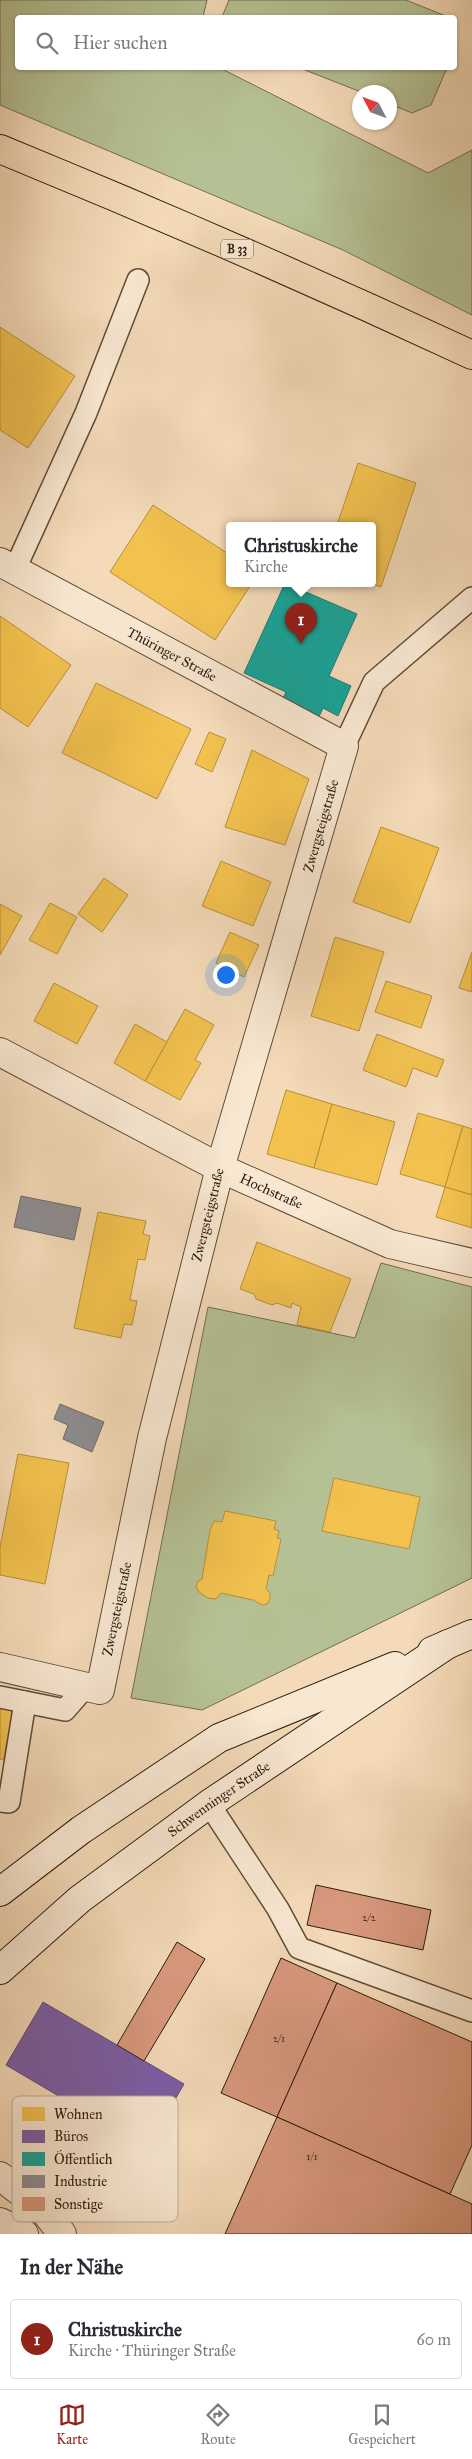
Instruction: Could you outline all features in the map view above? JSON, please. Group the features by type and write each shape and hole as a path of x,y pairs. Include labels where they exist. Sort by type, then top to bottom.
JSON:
{"main road":[{"name":"B 33","path":"0,150 95,188 284,269 472,355"}],"street":[{"name":"Thüringer Straße","path":"8,565 344,746"},
{"name":"Zwergsteigstraße","path":"93,1689 152,1438 220,1168 344,746"},
{"name":"Hochstraße","path":"0,1052 220,1168 390,1244 472,1263"},
{"name":"Schwenninger Straße","path":"0,1892 81,1830 219,1738 472,1634"},
{"name":"Schwenninger Straße","path":"0,1970 80,1899 209,1804 448,1644"},
{"path":"0,1667 93,1689"},
{"path":"0,2176 12,2185"},
{"path":"0,2222 24,2234"},
{"path":"53,2222 62,2234"}],"lane":[{"path":"8,565 86,413 138,280"},
{"path":"344,746 374,682 472,598"},
{"path":"0,1697 65,1710 93,1689"},
{"path":"0,1800 9,1802 25,1702"},
{"path":"209,1804 278,1908 300,1948 472,2010"}],"green space":[{"path":"0,0 207,0 203,15 15,15 15,70 224,70 428,173 472,150 472,315 343,250 0,105"},
{"path":"229,0 406,0 443,15 223,15"},
{"path":"305,70 446,70 431,105 412,113 397,107 397,85 352,85 352,88"},
{"path":"381,1263 472,1287 472,1578 202,1710 131,1698 208,1307 355,1338"}],"building: Wohnen":[{"path":"0,327 75,376 28,448 0,430"},
{"path":"358,463 416,483 381,587 376,585 376,522 338,522"},
{"path":"153,505 226,552 226,587 249,587 215,640 110,572"},
{"path":"0,616 71,665 28,727 0,708"},
{"path":"96,683 191,729 157,799 62,753"},
{"path":"209,732 226,739 212,772 195,764"},
{"path":"252,750 309,779 285,845 225,827"},
{"path":"381,827 439,848 410,923 353,902"},
{"path":"221,861 271,882 253,926 202,906"},
{"path":"104,878 128,895 102,932 78,914"},
{"path":"50,903 77,917 57,954 29,940"},
{"path":"0,904 22,916 0,955"},
{"path":"230,932 259,945 244,977 216,963"},
{"path":"335,937 384,952 359,1031 311,1016"},
{"path":"472,952 472,992 459,988"},
{"path":"386,981 432,996 421,1028 375,1012"},
{"path":"54,983 98,1006 77,1044 34,1021"},
{"path":"185,1009 214,1025 195,1060 201,1063 180,1100 145,1081"},
{"path":"135,1024 167,1042 145,1081 114,1063"},
{"path":"377,1034 444,1060 437,1077 413,1068 406,1087 363,1070"},
{"path":"286,1090 332,1104 314,1168 267,1154"},
{"path":"332,1104 395,1122 377,1185 314,1168"},
{"path":"418,1113 463,1126 445,1187 400,1174"},
{"path":"463,1126 472,1129 472,1195 445,1187"},
{"path":"445,1187 472,1195 472,1228 436,1217"},
{"path":"98,1212 146,1221 143,1234 150,1236 145,1260 138,1259 130,1300 137,1301 132,1325 124,1324 121,1338 74,1328"},
{"path":"257,1242 351,1279 330,1332 297,1325 301,1307 292,1303 291,1308 277,1303 272,1305 256,1299 254,1294 240,1289"},
{"path":"18,1454 69,1463 45,1584 0,1575 0,1547"},
{"path":"334,1478 420,1497 409,1549 322,1531"},
{"path":"225,1511 276,1521 274,1529 279,1531 277,1538 281,1539 273,1576 269,1575 266,1589 270,1593 270,1599 267,1604 262,1605 253,1600 221,1593 216,1599 208,1598 199,1592 196,1587 198,1581 202,1579 210,1530 214,1521 222,1522"},
{"path":"0,1706 14,1709 3,1760 0,1759"}],"building: Büros":[{"path":"43,2002 184,2084 177,2096 59,2096 6,2065"}],"building: Öffentlich":[{"path":"283,587 294,587 357,614 329,676 351,686 338,716 323,708 316,723 279,707 286,692 244,673"}],"building: Industrie":[{"path":"21,1196 81,1208 74,1240 14,1227"},
{"path":"60,1404 104,1422 92,1452 63,1439 68,1425 54,1419"}],"building: Sonstige":[{"path":"316,1885 431,1910 423,1950 307,1925"},
{"path":"177,1942 205,1959 144,2061 117,2045"},
{"path":"281,1958 337,1983 277,2117 221,2093"},
{"path":"337,1983 472,2042 472,2145 450,2194 277,2117"},
{"path":"277,2117 472,2204 472,2234 225,2234"}],"place":[{"name":"Christuskirche","path":"301,644"}]}
